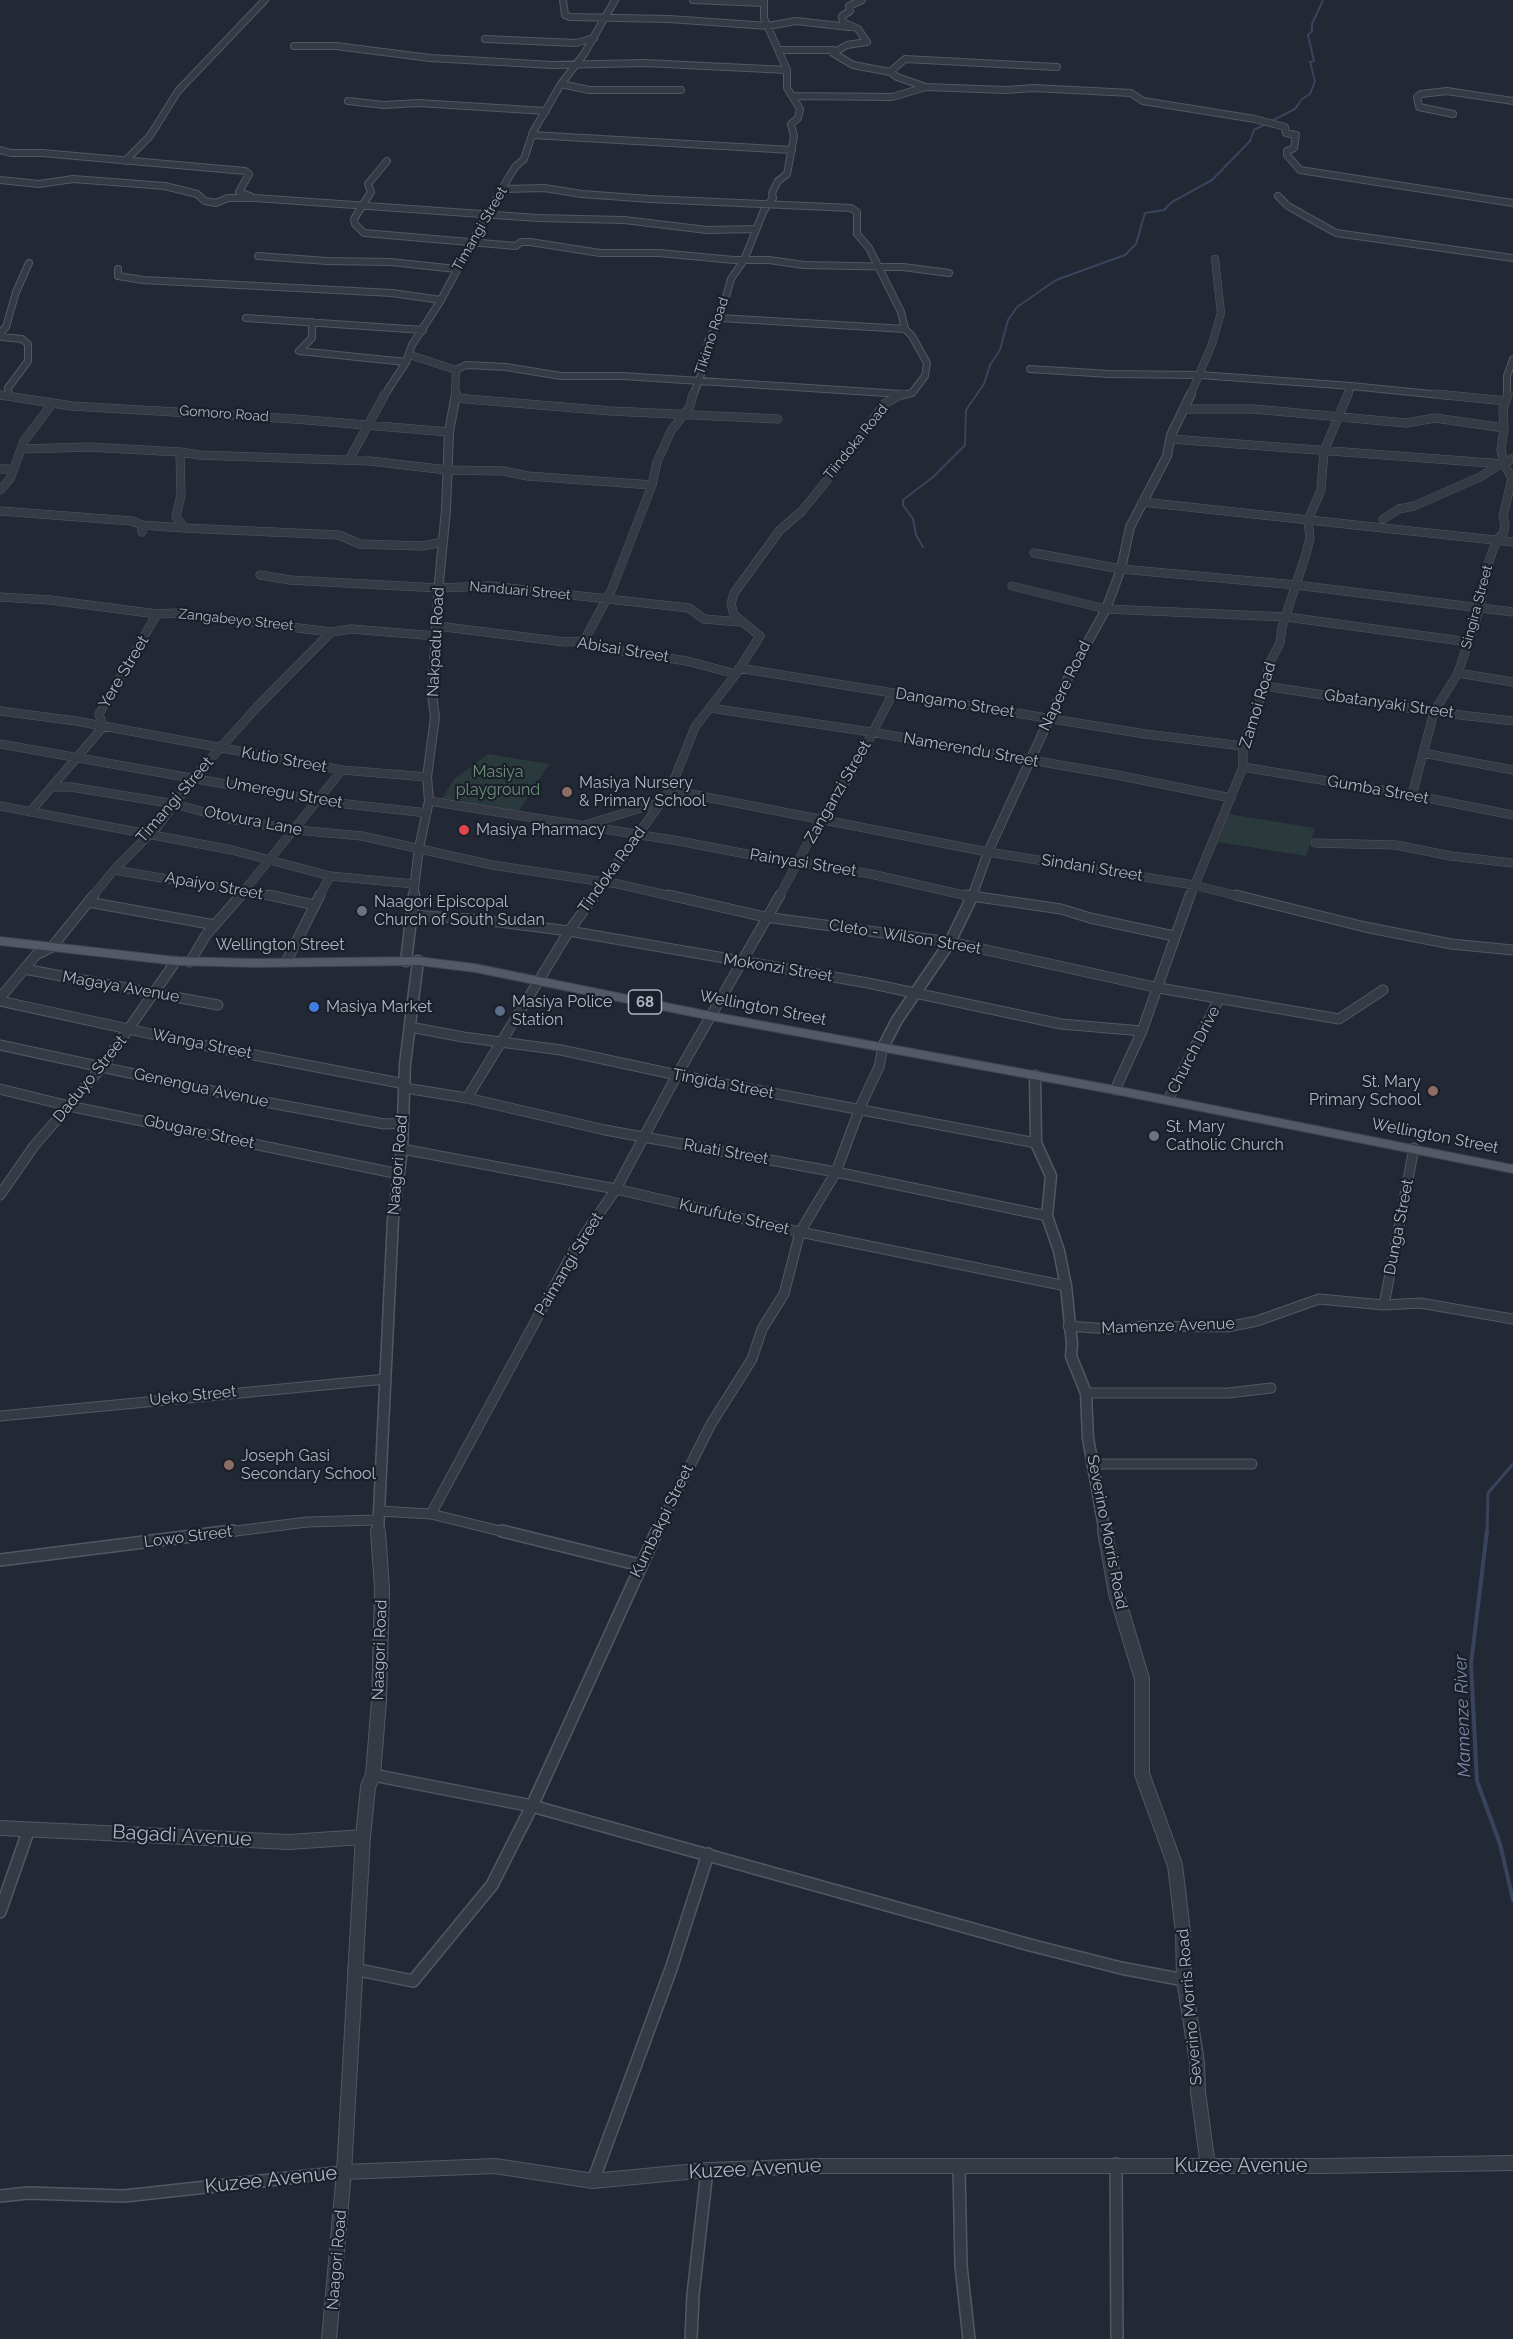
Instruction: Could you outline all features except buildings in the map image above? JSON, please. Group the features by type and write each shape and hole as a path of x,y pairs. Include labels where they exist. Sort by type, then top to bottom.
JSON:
{"main road":[{"name":"Wellington Street","path":"0,941 190,962 412,961 475,968 711,1016 1168,1100 1513,1169"}],"street":[{"path":"125,161 150,136 178,91 265,0"},
{"path":"563,0 565,15 603,19 669,19 768,26 796,21 858,28 867,42 833,50 778,50"},
{"name":"Timangi Street","path":"349,460 408,358 412,345 441,300 487,214 504,189 515,167 524,159 532,135 561,84 594,38 615,0"},
{"path":"693,0 764,1"},
{"path":"851,27 843,22 843,16 849,11 849,6 862,0"},
{"name":"Tikimo Road","path":"584,641 608,599 652,485 657,462 671,431 690,406 706,361 708,341 720,318 730,279 744,260 756,229 773,198 772,193 778,181 787,174 795,136 791,124 798,118 800,109 787,88 787,70 764,18 764,1"},
{"path":"485,39 576,43 594,38"},
{"path":"294,46 336,46 430,58 575,65 645,63 787,70"},
{"path":"833,50 833,53 853,65 890,72 897,77 926,87 1006,90 1034,88 1131,93 1143,101 1255,119 1285,127 1286,133 1296,135 1294,148 1287,151 1287,155 1300,170 1513,203"},
{"path":"890,72 905,59 1056,67"},
{"path":"561,84 589,90 681,90"},
{"path":"794,96 892,97 926,87"},
{"path":"1453,114 1419,107 1418,96 1447,91 1513,101"},
{"path":"348,101 546,111"},
{"path":"532,135 792,150"},
{"path":"1,148 11,153 42,153 245,171 249,174 239,192 255,198"},
{"path":"387,161 368,184 371,192 354,219 355,224 364,233 516,246 521,242 530,242 600,253 648,253 949,273"},
{"path":"0,180 39,184 73,179 165,186 197,194 208,203 216,203 228,198 255,198 487,214 624,220 714,230 756,229"},
{"path":"504,189 544,188 582,194 768,204"},
{"path":"1278,196 1293,209 1336,232 1394,243 1481,252 1513,258"},
{"name":"Tiindoka Road","path":"738,671 760,636 734,615 731,604 734,593 780,530 802,511 849,453 884,404 902,394 912,393 925,376 927,363 912,336 905,329 901,312 869,248 856,234 857,212 851,208 768,204"},
{"path":"258,256 327,261 391,262 456,269"},
{"name":"Napere Road","path":"883,1047 914,994 950,942 972,897 988,852 1049,718 1093,629 1106,609 1121,569 1130,527 1167,456 1171,439 1200,375 1221,313 1215,259"},
{"path":"9,396 8,388 28,361 28,344 22,339 2,337 1,332 6,327 16,292 29,263"},
{"path":"118,269 118,276 143,280 172,279 393,293 441,300"},
{"path":"246,318 423,330"},
{"path":"720,318 905,329"},
{"path":"312,322 312,338 299,351 408,358 456,370 466,365 506,367 561,376 623,376 902,394"},
{"path":"1504,464 1501,450 1504,428 1503,409 1509,391 1507,376 1513,359"},
{"path":"1030,369 1109,374 1200,375 1506,400"},
{"name":"Nakpadu Road","path":"412,961 414,884 429,801 427,777 435,717 432,695 449,432 455,398 456,370"},
{"name":"Zamoi Road","path":"1115,1090 1142,1031 1159,988 1174,936 1243,767 1243,746 1265,686 1269,664 1280,643 1282,627 1310,538 1308,520 1321,490 1324,451 1351,386"},
{"name":"Gomoro Road","path":"0,395 52,404 449,432"},
{"path":"455,398 684,415 778,419"},
{"path":"0,490 10,479 21,449 37,421 52,404"},
{"path":"1184,409 1254,409 1339,415 1406,423 1435,418 1504,428"},
{"path":"1171,439 1504,464"},
{"path":"21,449 89,447 199,455 349,460 447,470 503,471 528,476 652,485"},
{"path":"180,452 181,495 176,517 184,528"},
{"path":"1383,519 1399,509 1414,506 1513,458"},
{"name":"Singira Street","path":"1412,795 1434,712 1458,673 1480,608 1487,567 1497,539 1503,534 1505,525 1503,517 1509,507 1512,478 1504,464"},
{"path":"0,469 14,469"},
{"path":"1142,502 1513,542"},
{"path":"0,511 132,521 143,530 153,527 339,535 360,544 443,546"},
{"path":"1034,553 1121,569 1296,585 1513,612"},
{"name":"Nanduari Street","path":"260,575 290,580 439,588 490,586 689,608 704,619 740,622"},
{"path":"1012,586 1106,609 1287,617 1469,642"},
{"name":"Zangabeyo Street","path":"0,597 50,600 157,614 176,613 331,632 351,629 436,636"},
{"name":"Yere Street","path":"30,812 103,727 99,714 157,614"},
{"name":"Abisai Street","path":"437,626 565,642 584,641 610,650 738,671"},
{"name":"Timangi Street","path":"0,1000 36,955 52,947 114,870 146,835 158,826 194,777 288,673 331,632"},
{"name":"Dangamo Street","path":"738,671 893,693 1145,734 1243,746"},
{"name":"Tindoka Road","path":"467,1098 569,930 670,790 695,727 738,671"},
{"path":"1458,673 1513,682"},
{"name":"Gbatanyaki Street","path":"1265,686 1434,712 1513,721"},
{"name":"Zanganzi Street","path":"711,1016 765,917 798,864 821,818 852,772 893,693"},
{"name":"Namerendu Street","path":"710,708 872,732 1231,798"},
{"name":"Kutio Street","path":"0,711 76,721 342,770 427,777"},
{"name":"Umeregu Street","path":"0,744 317,800 427,813"},
{"path":"1423,753 1513,770"},
{"name":"Gumba Street","path":"1243,767 1412,795 1513,815"},
{"path":"190,962 206,934 296,830 342,770"},
{"name":"Otovura Lane","path":"53,787 71,787 175,804 229,819 296,830 362,836 419,848"},
{"name":"Sindani Street","path":"670,790 988,852 1194,885 1365,927 1451,944 1513,950"},
{"name":"Painyasi Street","path":"429,801 583,825 798,864 812,864 871,874 972,897 1061,909 1090,918 1174,936"},
{"path":"583,825 661,802"},
{"path":"0,806 232,850 330,876 414,884"},
{"path":"1315,843 1396,845 1451,856 1513,863"},
{"name":"Cleto - Wilson Street","path":"419,848 492,865 604,883 765,917 950,942 1159,988 1339,1019 1383,990"},
{"name":"Apaiyo Street","path":"114,870 244,890 314,905"},
{"path":"286,962 330,876"},
{"path":"88,902 215,925"},
{"name":"Mokonzi Street","path":"412,915 569,930 868,983 1061,1024 1142,1031"},
{"name":"Daduyo Street","path":"0,1195 34,1146 102,1067 130,1030 176,961"},
{"name":"Naagori Road","path":"329,2339 344,2172 363,1837 368,1787 373,1775 382,1589 378,1516 387,1379 393,1219 402,1149 412,961"},
{"name":"Magaya Avenue","path":"24,969 218,1005"},
{"name":"Church Drive","path":"1168,1100 1219,999"},
{"name":"Wanga Street","path":"0,1000 130,1030 405,1086"},
{"name":"Paimangi Street","path":"431,1514 573,1250 616,1190 711,1016"},
{"name":"Tingida Street","path":"410,1027 561,1050 677,1075 1036,1143"},
{"name":"Genengua Avenue","path":"0,1045 373,1122 403,1123"},
{"name":"Kumbakpi Street","path":"354,1969 413,1981 492,1885 532,1806 640,1565 711,1424 752,1359 762,1329 784,1294 800,1232 836,1172 859,1110 879,1067 883,1047"},
{"name":"Severino Morris Road","path":"1035,1076 1036,1143 1050,1176 1047,1216 1059,1251 1066,1286 1068,1326 1072,1344 1071,1356 1086,1393 1088,1438 1116,1593 1142,1679 1142,1774 1175,1865 1183,1932 1184,1980 1197,2062 1198,2092 1208,2166"},
{"name":"Ruati Street","path":"405,1086 643,1137 836,1172 1047,1216"},
{"name":"Gbugare Street","path":"0,1089 69,1106 399,1174"},
{"name":"Dunga Street","path":"1384,1305 1414,1148"},
{"name":"Kurufute Street","path":"402,1149 616,1190 800,1232 1066,1286"},
{"name":"Mamenze Avenue","path":"1068,1326 1108,1329 1144,1326 1227,1327 1257,1321 1320,1299 1384,1305 1420,1303 1513,1319"},
{"name":"Ueko Street","path":"0,1416 387,1379"},
{"path":"1086,1393 1228,1393 1271,1388"},
{"path":"1094,1464 1252,1464"},
{"name":"Lowo Street","path":"0,1560 307,1522 431,1514 640,1565"},
{"path":"373,1775 532,1806 1030,1946 1121,1968 1184,1980"},
{"name":"Bagadi Avenue","path":"0,1828 123,1832 192,1839 289,1842 363,1837"},
{"path":"0,1912 29,1828"},
{"path":"592,2181 671,1969 708,1854"},
{"name":"Kuzee Avenue","path":"0,2196 28,2193 124,2196 344,2172 495,2166 592,2181 707,2170 818,2166 959,2168 1116,2164 1208,2166 1513,2163"},
{"path":"1116,2164 1117,2339"},
{"path":"959,2168 961,2266 969,2339"},
{"path":"691,2339 693,2295 707,2170"}],"green space":[{"name":"Masiya playground","path":"488,754 549,764 519,811 442,799 454,779"},
{"path":"1228,814 1315,828 1306,856 1218,842"}],"waterway":[{"path":"923,547 916,535 913,519 903,505 903,500 933,477 965,445 966,410 984,384 990,365 1000,350 1008,320 1017,307 1056,280 1125,255 1136,244 1145,213 1164,210 1172,202 1212,180 1250,141 1254,130 1295,109 1302,99 1310,94 1315,81 1310,62 1314,61 1308,35 1312,31 1312,24 1323,0"},
{"name":"Mamenze River","path":"1487,1533 1488,1493 1513,1464"},
{"name":"Mamenze River","path":"1487,1531 1471,1664 1477,1781 1500,1844 1513,1900"}],"place":[{"name":"Masiya Nursery & Primary School","path":"567,792"},
{"name":"Masiya Pharmacy","path":"464,830"},
{"name":"Naagori Episcopal Church of South Sudan","path":"362,911"},
{"name":"Masiya Market","path":"314,1007"},
{"name":"Masiya Police Station","path":"500,1011"},
{"name":"St. Mary Primary School","path":"1433,1091"},
{"name":"St. Mary Catholic Church","path":"1154,1136"},
{"name":"Joseph Gasi Secondary School","path":"229,1465"}]}
